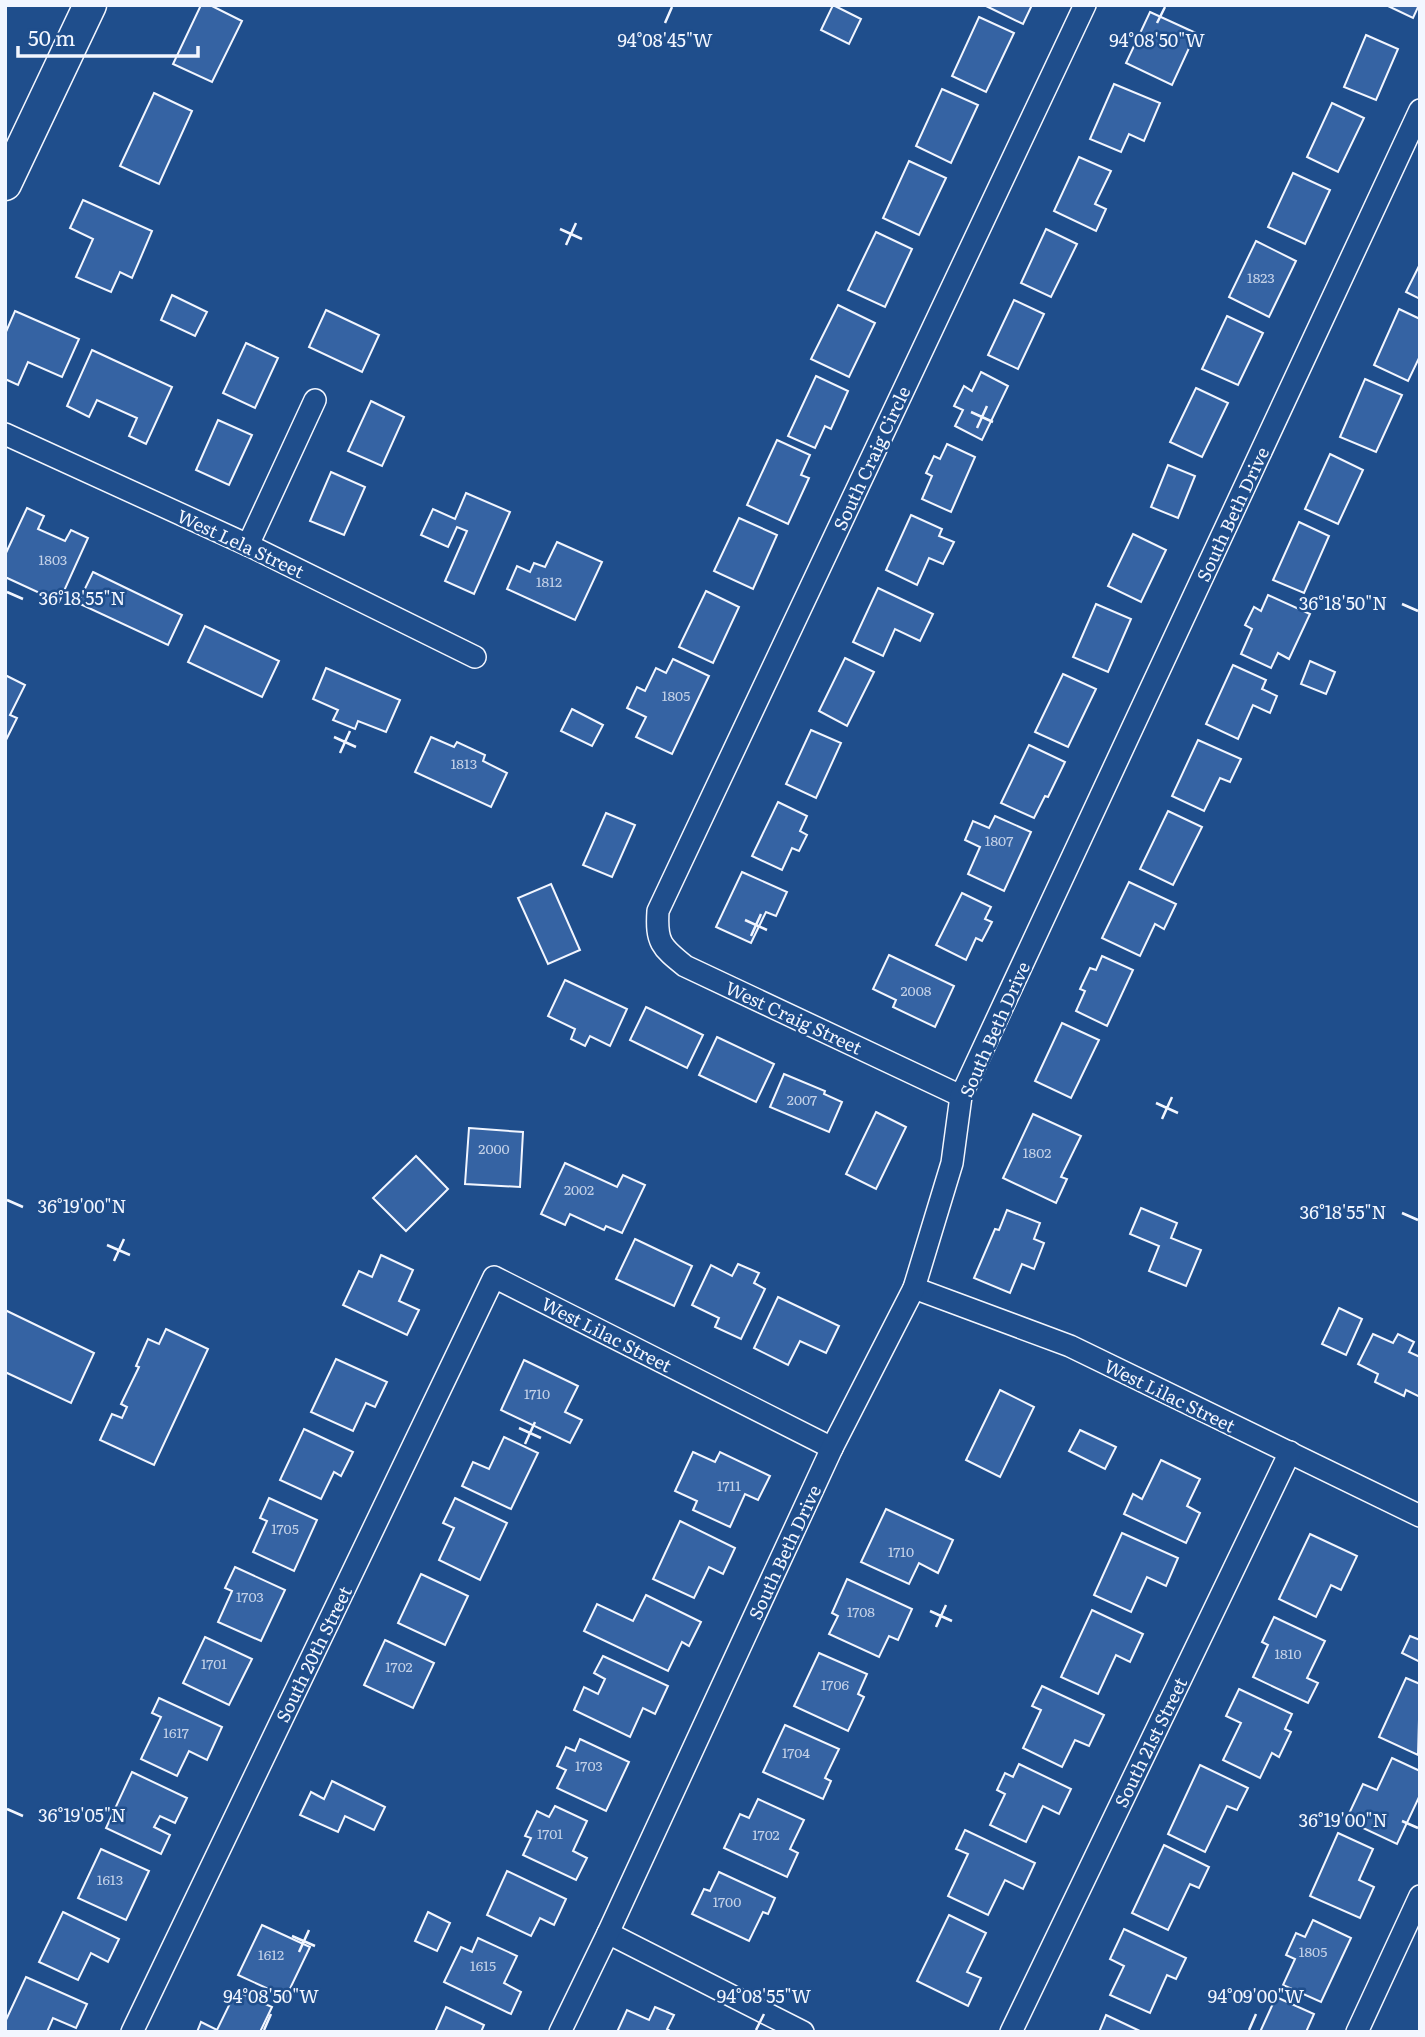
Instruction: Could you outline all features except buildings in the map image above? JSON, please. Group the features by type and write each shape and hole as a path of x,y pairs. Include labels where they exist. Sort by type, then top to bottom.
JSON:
{"main road":[{"path":"5,184 90,5"}],"street":[{"name":"South Craig Circle","path":"657,912 1085,5"},
{"name":"South Beth Drive","path":"560,2032 832,1448 914,1288 952,1163 961,1096 1420,110"},
{"path":"248,545 315,400"},
{"name":"West Lela Street","path":"5,434 248,545 475,657"},
{"name":"West Craig Street","path":"657,912 657,933 666,951 685,966 961,1096"},
{"name":"West Lilac Street","path":"494,1277 832,1448"},
{"name":"South 20th Street","path":"132,2032 494,1277"},
{"name":"West Lilac Street","path":"914,1288 1070,1346 1420,1516"},
{"name":"South 21st Street","path":"1010,2032 1290,1452"},
{"path":"1357,2032 1420,1896"},
{"path":"608,1933 803,2032"}]}
